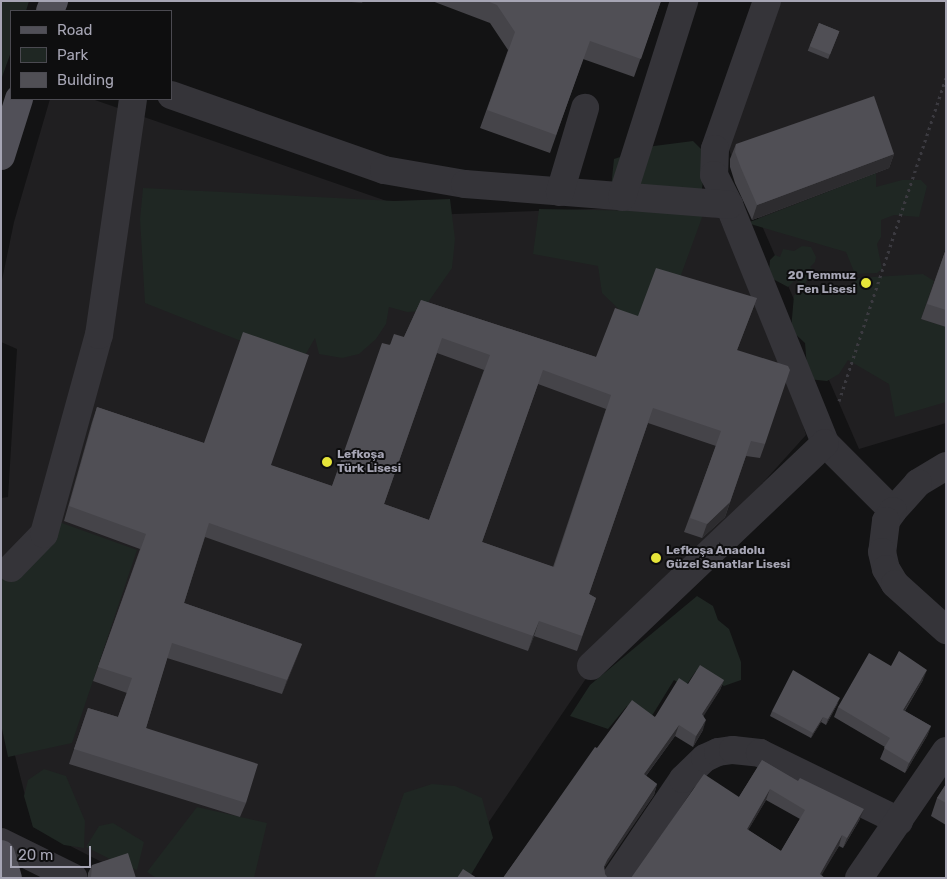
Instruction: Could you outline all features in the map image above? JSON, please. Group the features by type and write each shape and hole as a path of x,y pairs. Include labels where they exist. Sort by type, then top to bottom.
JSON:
{"main road":[{"path":"1,156 19,100"},
{"path":"1,854 8,878"}],"lane":[{"path":"622,197 684,1"},
{"path":"762,3 715,149 714,176 729,205 825,443 893,511"},
{"path":"172,95 384,170 465,184 729,205"},
{"path":"11,568 44,534 99,335 133,100"},
{"path":"560,192 585,108"},
{"path":"591,666 825,443"},
{"path":"946,466 918,483 893,511 886,522 882,552 886,568 895,584 946,630"},
{"path":"616,878 683,779 705,758 718,752 733,750 760,753 899,821"},
{"path":"859,878 946,751"},
{"path":"1,842 74,878"}],"path":[{"path":"825,443 946,76"}],"shaded area":[{"name":"20 Temmuz Fen Lisesi","path":"778,1 946,1 946,423 859,449 726,143"},
{"name":"Lefkoşa Türk Lisesi","path":"50,100 95,100 427,215 648,207 719,218 790,379 806,435 585,680 451,878 133,878 33,827 1,700 1,498 8,497 17,349 1,342 1,285 14,222"}],"green space":[{"path":"1,1 29,1 26,10 10,10 10,55 1,80"},
{"path":"693,141 707,155 701,195 611,188 614,159 654,146"},
{"path":"876,173 876,187 902,180 921,180 927,186 919,217 894,215 881,220 881,237 877,244 882,269 877,273 855,274 846,252 747,223"},
{"path":"143,188 394,201 450,199 455,239 452,268 422,311 407,312 389,307 386,324 376,339 359,354 342,358 319,354 315,338 303,359 241,341 145,303 140,219"},
{"path":"539,209 704,212 677,286 632,322 602,293 598,266 533,254"},
{"path":"802,246 811,247 816,257 815,262 810,267 813,269 810,278 807,279 805,285 795,280 788,287 771,278 769,272 770,260 775,255 780,257 783,249 794,251"},
{"path":"923,274 934,281 921,319 946,327 946,402 895,417 889,384 848,360 839,374 827,381 808,379 805,343 791,330 794,295 832,287 833,291 842,294 850,292 857,278"},
{"path":"59,522 137,550 72,743 8,757 1,724 1,579 40,554"},
{"path":"697,596 713,606 718,620 729,629 741,662 741,680 724,686 696,671 685,687 674,680 650,719 627,706 608,729 570,716 590,685"},
{"path":"44,769 66,776 85,821 84,848 64,845 33,827 24,796 28,780"},
{"path":"432,784 455,786 482,798 493,838 469,878 374,878 404,793"},
{"path":"197,807 267,823 254,878 156,878 147,872"},
{"path":"113,823 144,842 137,870 120,864 86,847 99,826"}],"building":[{"path":"487,1 661,1 641,59 590,41 556,135 487,110 515,32 497,5"},
{"path":"819,23 839,31 830,54 810,46"},
{"path":"874,96 894,154 757,205 735,152 736,144"},
{"path":"946,249 946,310 927,304"},
{"path":"656,268 757,298 737,350 788,366 790,370 765,444 751,441 730,502 707,524 690,518 721,431 653,408 589,594 596,598 582,636 539,621 533,636 209,523 184,603 302,644 287,680 172,643 146,728 258,764 246,803 74,749 88,708 118,717 132,678 98,667 146,534 69,506 97,407 204,443 243,332 309,355 271,465 332,486 382,343 390,345 394,334 404,337 421,300 596,357 615,308 638,316","holes":["442,338 490,355 429,520 384,504","543,370 611,395 554,567 482,542"]},
{"path":"899,651 927,670 903,710 931,726 909,763 884,748 890,738 838,707 869,653 891,666"},
{"path":"700,665 724,680 702,714 706,720 696,736 679,725 644,774 657,784 607,860 604,866 605,874 608,878 503,878 595,747 597,748 632,700 655,717 679,678 688,684"},
{"path":"793,670 840,698 828,719 823,717 813,733 772,711"},
{"path":"762,760 798,781 800,778 864,809 847,838 842,835 820,874 825,878 631,878 704,774 739,797","holes":["770,789 805,810 781,851 747,829"]},
{"path":"946,784 946,803 937,798"},
{"path":"128,853 136,878 89,878 91,877 92,865"},
{"path":"463,869 477,878 457,878"}],"place":[{"name":"20 Temmuz Fen Lisesi","path":"866,283"},
{"name":"Lefkoşa Türk Lisesi","path":"327,462"},
{"name":"Lefkoşa Anadolu Güzel Sanatlar Lisesi","path":"656,558"}]}
